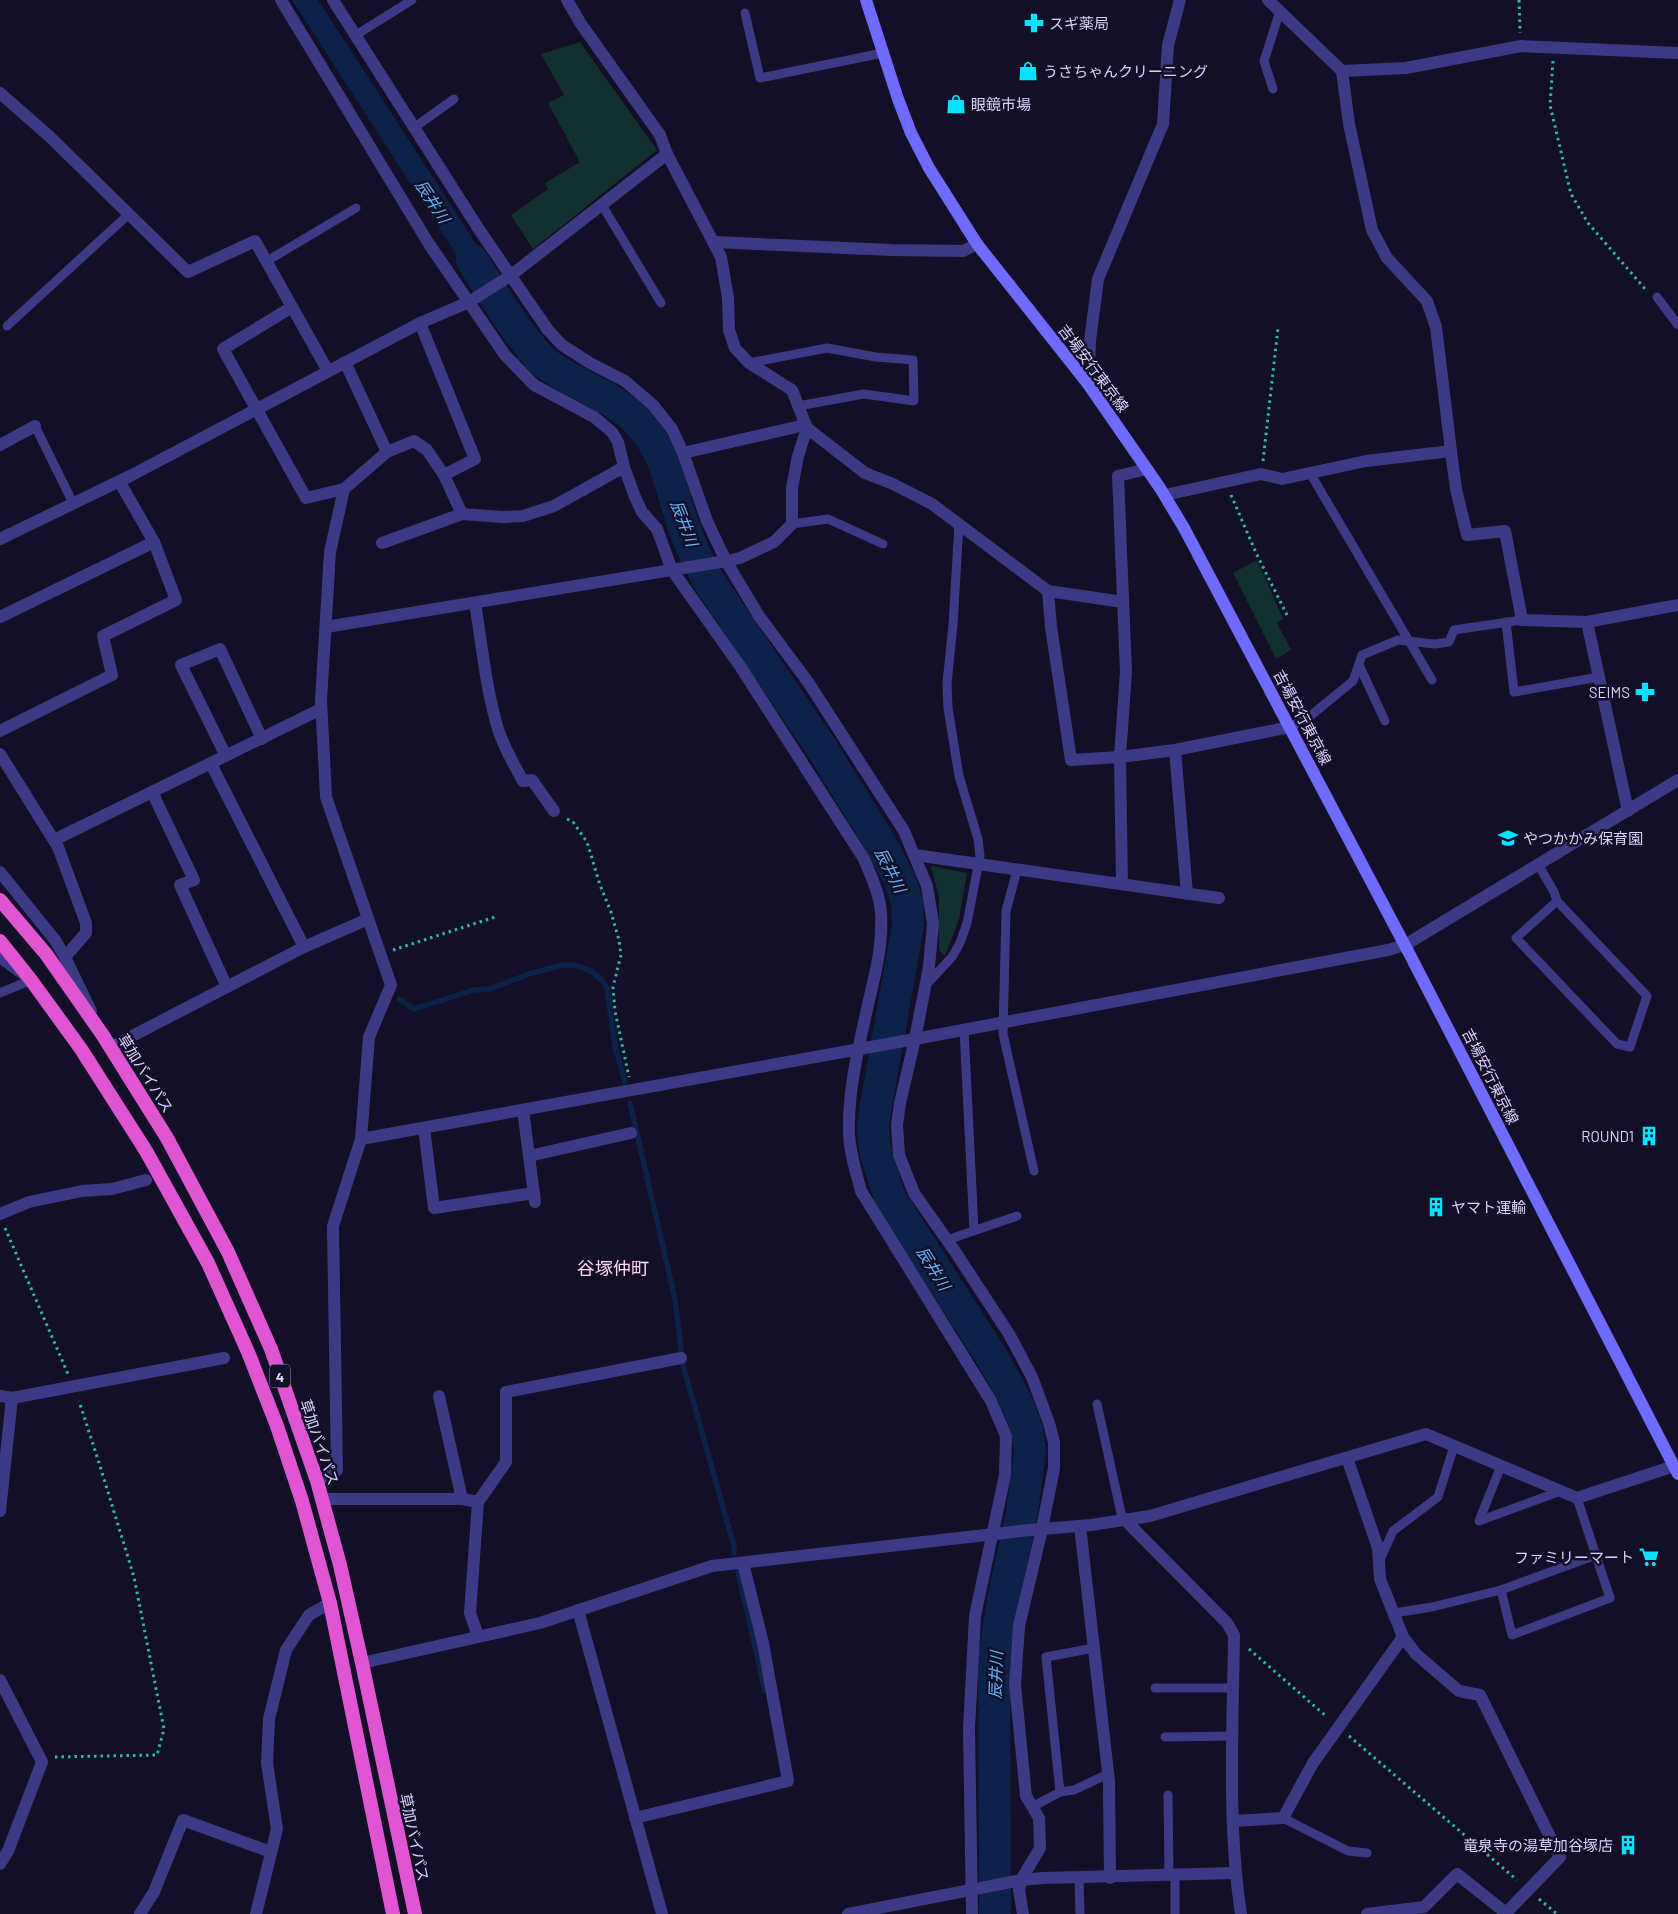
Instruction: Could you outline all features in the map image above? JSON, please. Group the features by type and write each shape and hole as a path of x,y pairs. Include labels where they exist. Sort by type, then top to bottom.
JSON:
{"highway":[{"name":"草加バイパス","path":"0,900 46,954 111,1047 167,1138 228,1252 270,1348 318,1481 340,1565 414,1914"},
{"name":"4","path":"0,941 32,980 81,1049 146,1151 229,1307 276,1426 302,1501 330,1603 393,1914"}],"main road":[{"name":"吉場安行東京線","path":"866,0 898,99 929,168 977,244 1088,384 1165,495 1405,945 1676,1470"}],"street":[{"path":"281,0 429,244 472,300 505,355 534,385 594,417 612,432 618,442 624,468 642,512 656,529 678,569 864,859 874,883 881,912 881,947 864,1047 852,1093 849,1132 854,1164 861,1191 991,1401 1006,1436 1005,1475 998,1534 975,1616 970,1710 976,1888 972,1914"},
{"path":"333,0 508,277 548,330 562,344 590,364 625,381 653,405 672,429 683,453 721,562 813,690 904,831 927,886 932,923 929,967 911,1040 900,1103 897,1125 899,1155 914,1193 1009,1334 1032,1377 1054,1442 1054,1468 1019,1626 1016,1685 1026,1796 1039,1818 1040,1848 1017,1881 1023,1914"},
{"path":"567,0 581,24 660,136 667,154 714,242 721,257 728,298 730,330 735,348 749,363 792,390 806,427 865,474 892,484 932,504 1048,590 1123,602"},
{"path":"1088,384 1090,341 1098,279 1163,124 1168,46 1180,0"},
{"path":"1268,0 1342,72 1350,124 1372,230 1387,258 1427,301 1436,328 1456,489 1467,534 1506,531 1522,620 1588,622 1678,605"},
{"path":"1342,72 1406,68 1521,46 1678,52"},
{"path":"0,93 49,136 188,272 256,241 328,371"},
{"path":"0,539 119,481 420,324 472,300 508,277 667,154"},
{"path":"714,242 936,251 963,251 977,244"},
{"path":"292,307 223,349 306,498 344,489 387,452 414,441 427,450 444,475 462,514"},
{"path":"420,324 475,458 444,475"},
{"path":"345,362 387,452"},
{"path":"0,445 35,426"},
{"path":"683,453 806,427"},
{"path":"326,627 740,558 774,542 792,524 792,488 806,427"},
{"path":"1165,495 1261,474 1282,479 1366,461 1451,451"},
{"path":"382,543 462,514 502,517 523,516 554,506 624,468"},
{"path":"1122,884 1120,757 1126,672 1118,476 1147,469"},
{"path":"0,731 112,675 103,636 176,600 154,542 119,481"},
{"path":"318,1481 337,1470 333,1226 361,1139 369,1037 391,985 326,797 321,709 330,552 344,489"},
{"path":"0,617 154,542"},
{"path":"1048,590 1051,628 1071,760 1120,757 1175,750 1290,727"},
{"path":"475,603 491,696 499,730 508,754 523,780 532,780 554,811"},
{"path":"1588,622 1628,811"},
{"path":"226,756 181,665 220,648 262,739"},
{"path":"54,840 321,709"},
{"path":"1175,750 1187,894"},
{"path":"0,754 58,847 86,922 86,933 65,956"},
{"path":"211,764 304,947"},
{"path":"361,1139 911,1040 1350,958 1405,945 1678,780"},
{"path":"152,792 194,880 180,885 227,987"},
{"path":"914,855 1219,898"},
{"path":"0,872 65,956 102,1034"},
{"path":"111,1047 304,947 368,919"},
{"path":"0,957 32,980"},
{"path":"424,1128 434,1208 534,1197 522,1110"},
{"path":"529,1156 631,1133"},
{"path":"2,1220 29,1202 82,1191 112,1189 146,1180"},
{"path":"0,1511 6,1397 224,1358"},
{"path":"478,1636 470,1612 478,1502 506,1462 506,1392 681,1358"},
{"path":"439,1396 462,1499"},
{"path":"362,1663 540,1623 712,1566 1080,1526 1150,1516 1426,1434 1577,1498 1676,1470"},
{"path":"1347,1458 1378,1548 1380,1579 1403,1637 1416,1654 1459,1691 1480,1695 1560,1857 1505,1914 1457,1874 1424,1907 1367,1914"},
{"path":"322,1499 462,1499 478,1502"},
{"path":"1125,1520 1227,1623 1234,1635 1233,1821 1235,1874 1241,1914"},
{"path":"1080,1526 1108,1774 1110,1878"},
{"path":"635,1818 788,1781 763,1643 743,1563"},
{"path":"256,1914 277,1829 267,1763 269,1719 286,1650 308,1615 330,1603"},
{"path":"578,1610 662,1914"},
{"path":"1233,1821 1283,1818 1313,1763 1403,1637"},
{"path":"0,1680 42,1762 8,1852 0,1864"},
{"path":"140,1914 154,1892 183,1820 271,1852"},
{"path":"848,1914 1017,1881 1235,1874"}],"lane":[{"path":"356,35 412,0"},
{"path":"1273,89 1264,61 1280,11"},
{"path":"745,13 760,78 883,53"},
{"path":"415,127 454,99"},
{"path":"602,205 661,303"},
{"path":"267,261 356,208"},
{"path":"8,326 129,214"},
{"path":"1657,297 1678,326"},
{"path":"749,363 827,348 876,357 913,360 914,401 864,394 798,406"},
{"path":"35,426 72,503"},
{"path":"1310,473 1432,680"},
{"path":"792,524 828,519 883,544"},
{"path":"925,986 952,957 960,943 980,864 978,839 959,776 948,708 947,691 959,524"},
{"path":"1290,727 1309,717 1353,681 1362,655 1398,640 1435,644 1448,642 1454,630 1522,620"},
{"path":"1506,622 1514,692 1599,677"},
{"path":"1359,665 1385,721"},
{"path":"1538,864 1557,901 1647,996 1630,1046 1617,1044 1516,938 1557,901"},
{"path":"1017,870 1006,911 1003,1022 1034,1171"},
{"path":"0,993 32,980"},
{"path":"964,1030 974,1230"},
{"path":"947,1240 1017,1216"},
{"path":"1097,1404 1121,1513 1125,1520"},
{"path":"1379,1562 1393,1530 1438,1497 1454,1446"},
{"path":"1502,1466 1479,1521 1560,1491"},
{"path":"1501,1590 1512,1635 1610,1598 1577,1498"},
{"path":"1394,1613 1432,1607 1501,1590 1596,1555"},
{"path":"1060,1792 1046,1657 1094,1648"},
{"path":"1155,1688 1234,1688"},
{"path":"1165,1737 1234,1736"},
{"path":"1032,1807 1060,1792 1074,1790 1108,1774"},
{"path":"1168,1795 1175,1914"},
{"path":"1283,1818 1348,1851 1367,1853"},
{"path":"1079,1878 1080,1914"}],"path":[{"path":"1519,0 1521,46"},
{"path":"1554,48 1550,105 1571,194 1588,223 1642,287 1657,297"},
{"path":"1261,474 1278,328"},
{"path":"1228,488 1257,555 1287,615"},
{"path":"554,811 573,822 587,842 600,885 611,912 621,955 613,987 615,1011 631,1090"},
{"path":"381,955 438,934 496,917"},
{"path":"2,1220 74,1386 100,1466 134,1577 164,1728 157,1755 40,1758"},
{"path":"1234,1635 1339,1728 1558,1914"}],"green space":[{"path":"580,42 657,150 533,249 511,215 548,189 545,183 580,162 548,103 564,95 541,54"},
{"path":"1257,560 1283,619 1277,623 1291,650 1276,659 1233,573"},
{"path":"931,866 967,873 959,919 945,956 939,950 939,897"}],"water":[{"path":"292,0 318,0 506,290 487,302"}],"waterway":[{"name":"辰井川","path":"472,260 513,325 542,360 620,407 632,416 650,437 668,475 687,535 710,583 823,750 879,841 900,880 907,902 908,926 875,1111 873,1128 875,1151 890,1198 995,1362 1018,1405 1027,1430 1030,1451 1022,1513 1003,1600 994,1659 995,1914"},
{"path":"399,999 414,1009 474,990 489,989 529,974 562,965 574,965 591,971 601,979 607,988 615,1046 625,1082"},
{"path":"630,1103 675,1299 683,1365 734,1546 734,1553"},
{"path":"738,1572 765,1691"}],"place":[{"name":"スギ薬局","path":"1034,23"},
{"name":"うさちゃんクリーニング","path":"1028,71"},
{"name":"眼鏡市場","path":"956,104"},
{"name":"SEIMS","path":"1645,692"},
{"name":"やつかかみ保育園","path":"1508,838"},
{"name":"ROUND1","path":"1649,1136"},
{"name":"ヤマト運輸","path":"1436,1207"},
{"name":"ファミリーマート","path":"1649,1557"},
{"name":"竜泉寺の湯草加谷塚店","path":"1628,1845"}],"district":[{"name":"谷塚仲町","path":"613,1268"}]}
